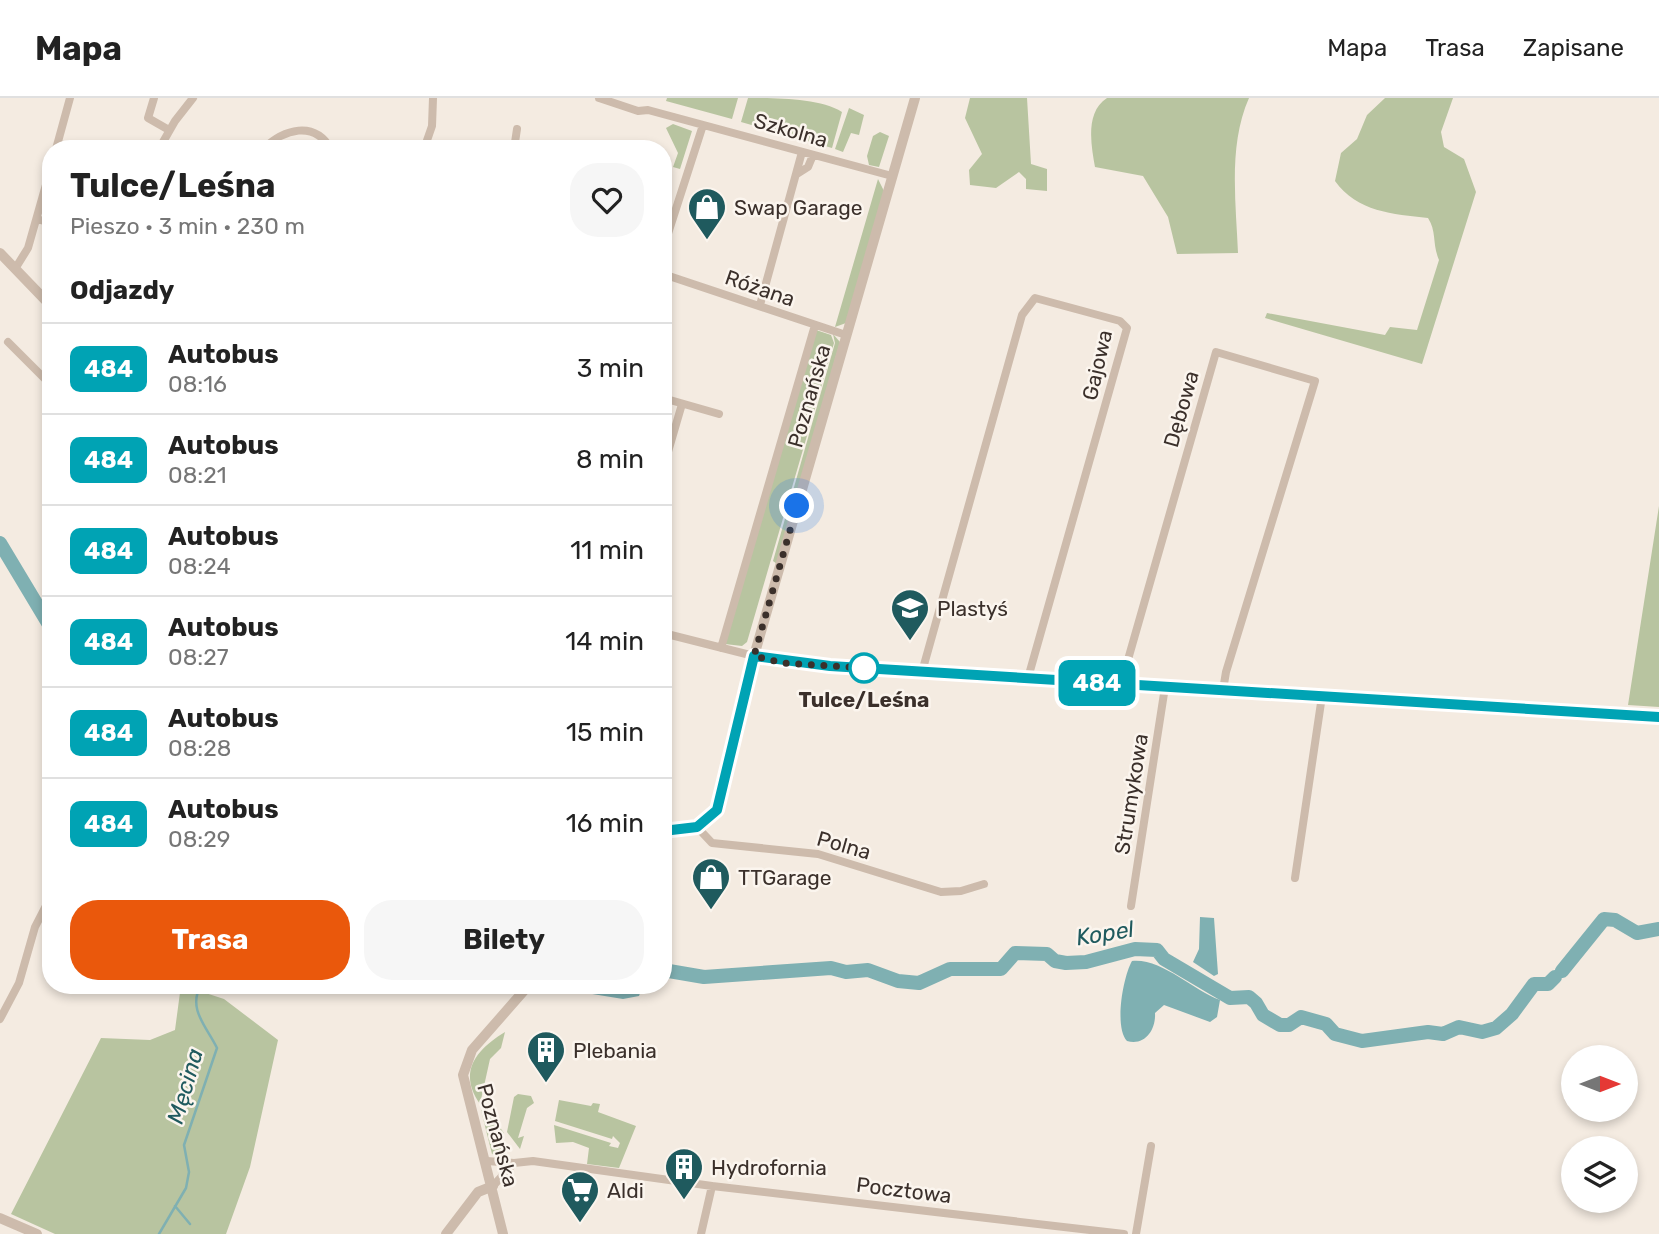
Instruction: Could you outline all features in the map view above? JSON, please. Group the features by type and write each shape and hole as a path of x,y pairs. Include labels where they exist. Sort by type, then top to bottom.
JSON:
{"street":[{"path":"58,140 70,98"},
{"path":"145,128 154,98"},
{"path":"164,140 193,98"},
{"path":"427,140 432,126 433,98"},
{"name":"Szkolna","path":"599,98 638,111 648,110 892,176"},
{"path":"648,110 651,98"},
{"name":"Poznańska","path":"697,827 710,818 720,800 754,656 915,98"},
{"path":"148,118 169,130"},
{"path":"672,221 703,125"},
{"path":"515,140 517,129"},
{"path":"275,140 281,135 301,130 321,136 324,140"},
{"path":"760,306 802,152"},
{"path":"797,174 808,167 813,155"},
{"path":"15,269 24,257 42,200"},
{"path":"37,219 42,220"},
{"path":"0,253 42,297"},
{"name":"Różana","path":"672,277 846,335"},
{"name":"Gajowa","path":"922,672 1022,315 1035,298 1120,321 1127,328 1028,678"},
{"name":"Poznańska","path":"721,648 815,325"},
{"path":"8,342 42,376"},
{"name":"Dębowa","path":"1121,684 1216,352 1315,381 1226,672 1223,690"},
{"path":"672,401 719,414"},
{"path":"672,438 682,404"},
{"path":"672,635 784,663 1659,716"},
{"name":"Strumykowa","path":"1131,906 1165,687"},
{"path":"1295,878 1322,696"},
{"path":"672,830 697,827"},
{"name":"Polna","path":"697,827 712,843 818,854 942,892 961,891 984,884"},
{"path":"0,1019 19,983 35,927 42,913"},
{"name":"Poznańska","path":"503,1234 487,1161 463,1081 465,1063 472,1050 521,994"},
{"path":"1136,1234 1150,1146"},
{"name":"Pocztowa","path":"487,1161 533,1161 712,1186 1124,1234"},
{"path":"446,1234 478,1192 493,1186 514,1163"},
{"path":"701,1234 712,1186"},
{"path":"0,1217 37,1234"}],"green space":[{"path":"667,98 738,98 732,119 666,101"},
{"path":"748,98 810,101 842,112 832,148 741,122"},
{"path":"970,98 1027,98 1031,164 1047,169 1047,191 1026,189 1026,179 1019,172 996,188 970,185 969,170 982,154 965,118"},
{"path":"1107,98 1249,98 1242,116 1236,155 1238,253 1177,254 1168,217 1143,176 1095,167 1091,139 1092,120 1100,104"},
{"path":"1385,98 1453,98 1441,132 1444,147 1464,159 1476,192 1422,364 1265,318 1267,313 1385,335 1390,327 1417,330 1439,260 1433,228 1428,218 1377,210 1354,199 1335,181 1341,153 1357,139 1367,115"},
{"path":"849,108 864,115 859,135 851,133 843,152 835,149"},
{"path":"673,124 692,131 680,169 673,167 678,153 666,128"},
{"path":"880,132 889,136 879,167 869,165 867,156 873,136"},
{"path":"878,179 884,191 846,323 835,327"},
{"path":"816,330 831,335 834,343 747,642 742,646 725,644"},
{"path":"833,334 840,342 777,564 773,561 835,343"},
{"path":"1659,506 1659,707 1628,705"},
{"path":"180,994 209,994 224,999 278,1040 250,1167 226,1234 55,1234 11,1214 101,1038 150,1040 175,1030"},
{"path":"505,1032 501,1048 490,1059 480,1104 470,1082 473,1062 486,1046"},
{"path":"518,1094 531,1096 534,1103 527,1108 518,1138 524,1136 520,1149 507,1132 514,1097"},
{"path":"559,1100 591,1106 593,1103 600,1104 598,1112 636,1126 619,1168 587,1164 589,1148 573,1142 556,1143 554,1125 611,1143 609,1146 618,1148 620,1143 613,1136 612,1139 555,1121"},
{"path":"481,1110 488,1111 504,1133 501,1156 492,1154"}],"water":[{"path":"1200,917 1214,918 1218,974 1214,976 1193,962 1199,949"},
{"path":"1132,961 1143,961 1166,969 1220,1000 1217,1017 1210,1022 1164,1005 1155,1013 1154,1025 1144,1039 1127,1041 1123,1034 1120,1014 1123,990"},
{"path":"592,994 640,994 623,999"}],"waterway":[{"name":"Kopel","path":"0,543 42,613"},
{"name":"Kopel","path":"1562,971 1604,919 1615,920 1637,933 1659,929"},
{"name":"Kopel","path":"672,972 704,977 831,968 846,972 868,970 898,981 919,983 950,969 1001,969 1015,953 1047,954 1055,961 1066,963 1086,962 1135,949 1157,950 1164,959 1230,998 1249,997 1263,1015 1280,1025 1289,1025 1301,1017 1326,1024 1335,1034 1362,1041 1428,1032 1443,1034 1459,1027 1482,1032 1496,1028 1512,1014 1534,984 1548,984 1555,977"},
{"name":"Męcina","path":"159,1234 186,1188 189,1172 184,1145 217,1048 197,1010 197,994"},
{"path":"175,1206 190,1224"}],"bus line":[{"name":"484","path":"672,831 697,827 707,822 717,810 754,656 784,663 1659,717"}],"place":[{"name":"Swap Garage","path":"707,241"},
{"name":"Plastyś","path":"910,642"},
{"name":"Tulce/Leśna","path":"864,668"},
{"name":"TTGarage","path":"711,911"},
{"name":"Plebania","path":"546,1084"},
{"name":"Hydrofornia","path":"684,1201"},
{"name":"Aldi","path":"580,1224"}],"route":[{"path":"797,506 754,656 784,663 864,668"}]}
